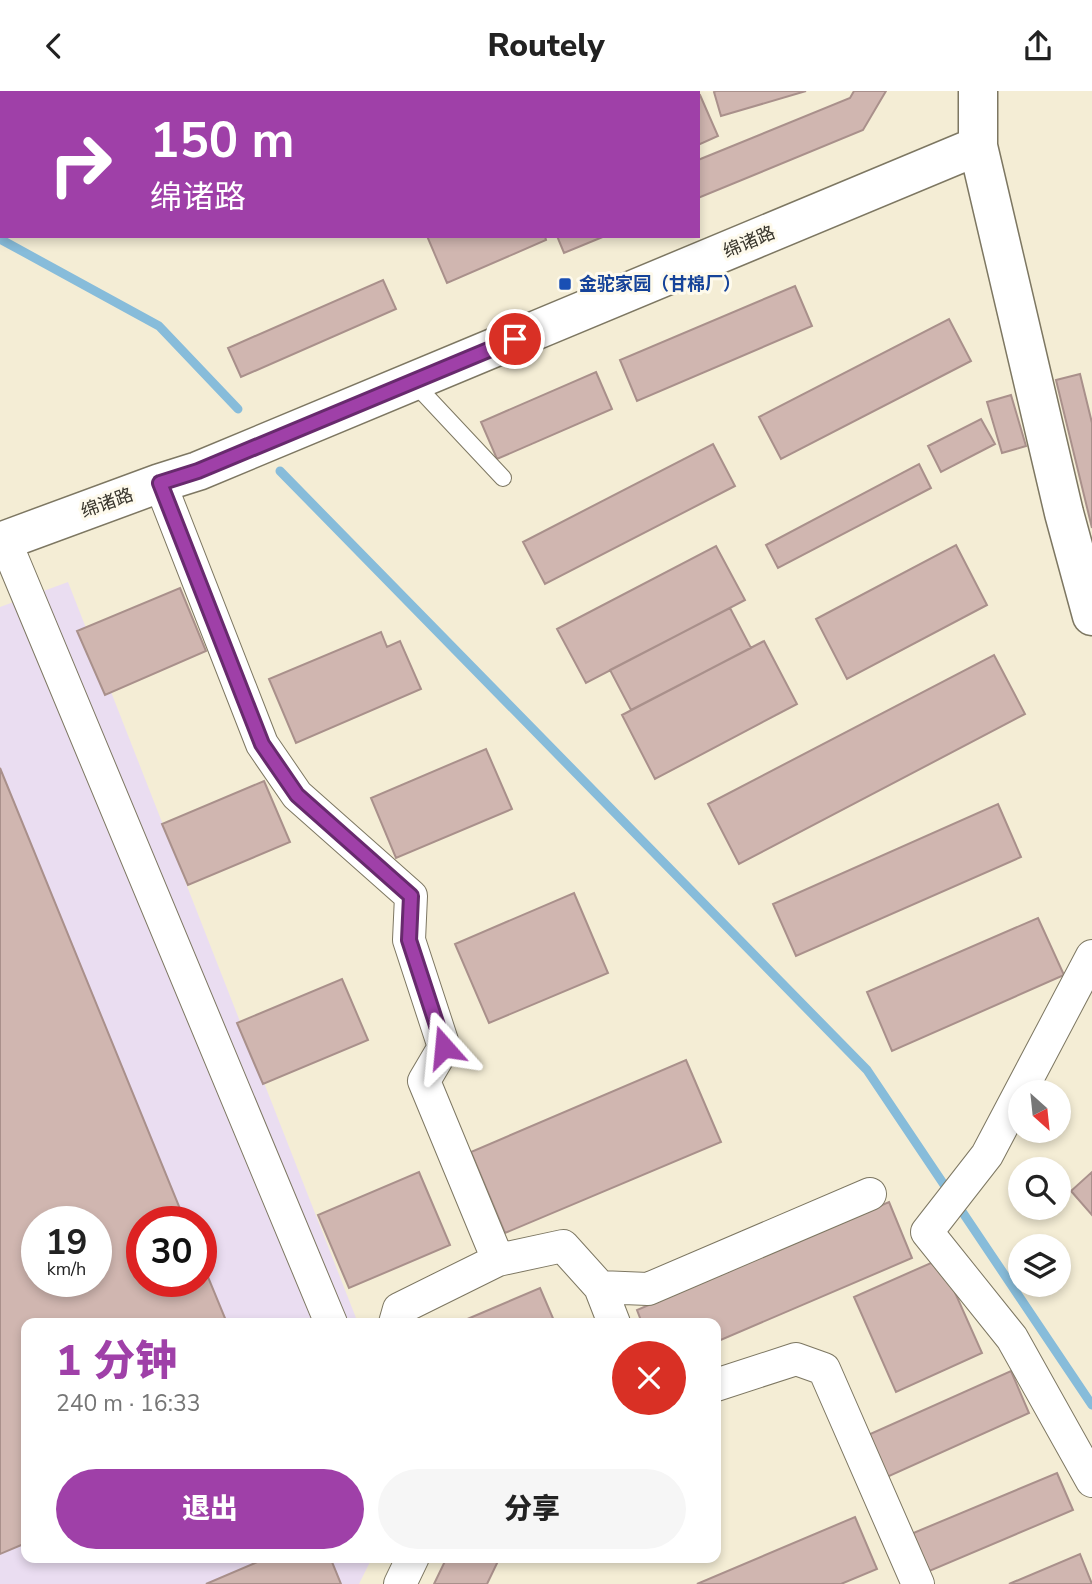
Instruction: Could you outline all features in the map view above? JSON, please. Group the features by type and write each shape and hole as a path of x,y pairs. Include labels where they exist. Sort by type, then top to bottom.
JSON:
{"street":[{"path":"978,91 978,146 1063,513 1092,616"},
{"name":"绵诸路","path":"2,542 198,471 978,146"},
{"path":"160,483 262,744 297,795 411,896 409,940 444,1047 424,1081 498,1261"},
{"path":"2,542 329,1318"},
{"path":"1092,956 987,1155 927,1232 1012,1338 1092,1481"},
{"path":"600,1287 648,1289 870,1194"},
{"path":"396,1318 399,1309 498,1261 563,1246 600,1287 612,1318"},
{"path":"721,1383 796,1359 824,1369 918,1584"},
{"path":"400,1584 409,1563"}],"lane":[{"path":"412,381 503,478"}],"shaded area":[{"path":"68,582 356,1318 21,1318 21,1563 370,1563 359,1584 0,1584 0,607"}],"building":[{"path":"806,91 721,116 714,92"},
{"path":"854,91 886,91 863,130 700,197 700,159 850,98"},
{"path":"700,95 718,136 700,144"},
{"path":"428,238 546,238 546,240 447,283"},
{"path":"558,238 600,238 564,253"},
{"path":"383,280 396,309 241,377 228,348"},
{"path":"795,286 812,326 637,401 620,360"},
{"path":"949,319 971,361 781,459 759,417"},
{"path":"596,372 612,409 497,459 481,422"},
{"path":"1080,374 1092,423 1092,528 1056,380"},
{"path":"1011,395 1026,446 1002,453 987,402"},
{"path":"981,419 995,444 941,472 928,446"},
{"path":"713,444 735,486 545,584 523,542"},
{"path":"919,464 931,488 778,568 766,545"},
{"path":"956,545 987,605 847,679 816,619"},
{"path":"716,546 745,600 586,683 557,629"},
{"path":"180,588 206,651 105,695 77,631"},
{"path":"730,608 751,648 631,710 610,670"},
{"path":"381,632 387,647 400,641 421,689 296,743 269,679"},
{"path":"764,641 797,704 655,779 622,715"},
{"path":"994,655 1025,714 739,864 708,804"},
{"path":"486,749 512,809 396,858 371,798"},
{"path":"0,768 179,1206 126,1206 126,1297 216,1297 225,1318 21,1318 21,1545 0,1554"},
{"path":"264,781 290,842 188,885 162,824"},
{"path":"998,804 1021,857 796,956 773,904"},
{"path":"574,893 608,973 489,1023 455,944"},
{"path":"1038,918 1064,975 892,1051 867,992"},
{"path":"342,979 368,1040 263,1084 237,1023"},
{"path":"686,1060 721,1142 505,1233 471,1152"},
{"path":"419,1172 450,1245 349,1288 318,1215"},
{"path":"1092,1172 1092,1215 1071,1191"},
{"path":"889,1202 912,1258 721,1340 721,1318 640,1318 637,1310"},
{"path":"940,1259 982,1353 896,1392 854,1297"},
{"path":"540,1288 553,1318 470,1318"},
{"path":"1011,1371 1029,1413 887,1477 868,1435"},
{"path":"1057,1473 1073,1510 927,1572 911,1534"},
{"path":"855,1517 877,1569 841,1584 697,1584"},
{"path":"1080,1554 1092,1584 1009,1584"},
{"path":"255,1563 332,1563 341,1584 206,1584"},
{"path":"444,1563 497,1563 487,1584 434,1584"}],"waterway":[{"path":"0,239 159,326 238,409"},
{"path":"280,471 867,1070 1092,1405"}],"place":[{"name":"金驼家园（甘棉厂）","path":"565,284"}],"route":[{"path":"444,1047 409,940 411,896 297,795 262,744 160,483 198,471 515,339"}]}
